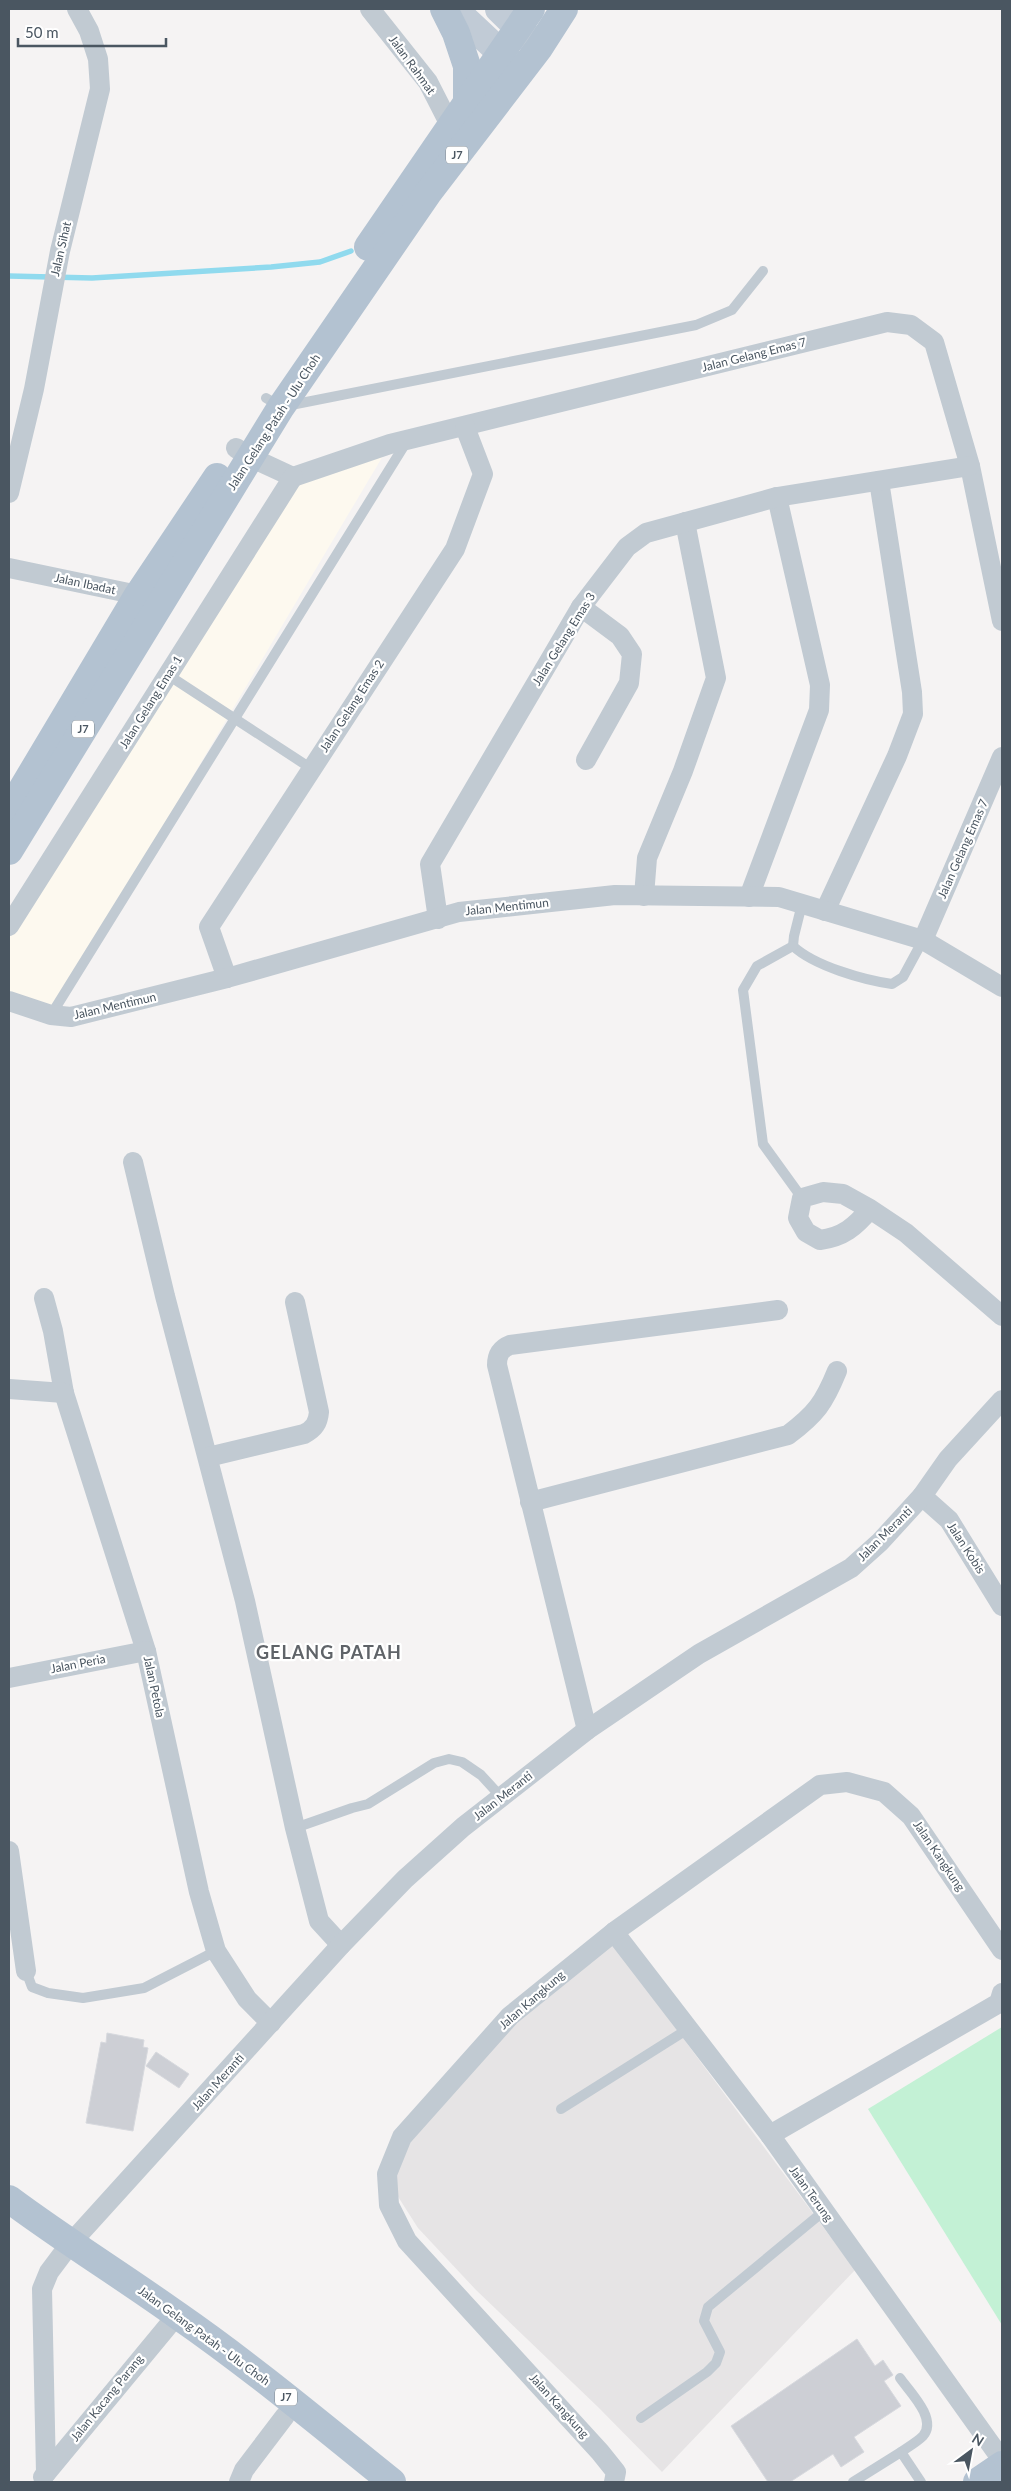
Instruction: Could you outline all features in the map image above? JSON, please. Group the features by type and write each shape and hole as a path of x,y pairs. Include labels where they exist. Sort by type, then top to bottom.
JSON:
{"main road":[{"path":"444,9 456,33 467,66 467,102"},
{"path":"454,9 500,54 521,71"},
{"path":"498,9 524,18 539,48"},
{"name":"Jalan Gelang Patah - Ulu Choh","path":"273,403 428,193 539,48 564,9"},
{"name":"Jalan Gelang Patah - Ulu Choh","path":"9,811 243,452 450,125 524,18"},
{"name":"Jalan Gelang Patah - Ulu Choh","path":"9,851 147,601"},
{"name":"Jalan Gelang Patah - Ulu Choh","path":"9,2199 64,2252"},
{"name":"Jalan Gelang Patah - Ulu Choh","path":"9,2220 64,2252 268,2382 392,2482"},
{"name":"Jalan Gelang Patah - Ulu Choh","path":"172,2320 362,2482"},
{"path":"977,2482 1002,2465"}],"street":[{"name":"Jalan Sihat","path":"9,493 34,389 60,251 100,88 98,59 89,31 77,9"},
{"name":"Jalan Rahmat","path":"370,9 428,82 450,125"},
{"name":"Jalan Gelang Emas 7","path":"293,478 390,444 888,322 912,325 934,342 970,466 1002,620"},
{"name":"Jalan Gelang Emas 2","path":"228,978 209,927 455,549 483,474 465,427"},
{"path":"243,452 293,478"},
{"name":"Jalan Gelang Emas 3","path":"438,919 430,864 581,608 626,547 646,533 777,497 970,466"},
{"name":"Jalan Gelang Emas 1","path":"9,926 293,478"},
{"path":"826,911 897,756 913,714 912,692 879,481"},
{"path":"749,897 819,710 820,685 777,497"},
{"path":"644,896 646,858 683,771 716,678 685,522"},
{"name":"Jalan Ibadat","path":"9,568 147,601"},
{"path":"581,608 620,636 632,654 628,683 586,760"},
{"name":"Jalan Gelang Emas 7","path":"923,940 1002,757"},
{"name":"Jalan Mentimun","path":"9,1001 51,1015 71,1017 228,978 469,911 615,895 780,897 923,940 1002,987"},
{"path":"133,1162 245,1601 319,1921 342,1945"},
{"path":"870,1209 857,1225 838,1238 820,1240 806,1232 798,1218 802,1198 823,1192 843,1194 870,1209 906,1233 1002,1316"},
{"name":"Jalan Petola","path":"44,1298 53,1331 64,1393 146,1651 199,1892 216,1951 247,1999 271,2023"},
{"path":"208,1457 304,1434 312,1430 316,1425 318,1412 295,1302"},
{"path":"587,1730 530,1502 497,1365 497,1358 504,1348 778,1310"},
{"path":"530,1502 788,1435 810,1418 827,1397 837,1371"},
{"path":"9,1389 64,1393"},
{"name":"Jalan Meranti","path":"42,2478 42,2289 49,2272 64,2252 342,1945 405,1879 464,1827 587,1730 699,1654 851,1568 880,1542 922,1496 948,1459 1002,1400"},
{"name":"Jalan Kobis","path":"922,1496 949,1520 999,1593"},
{"name":"Jalan Peria","path":"9,1678 146,1651"},
{"name":"Jalan Kangkung","path":"614,2482 616,2472 600,2452 408,2241 389,2204 387,2174 402,2137 510,2016 614,1932 820,1785 846,1782 884,1792 911,1816 1002,1950"},
{"path":"9,1850 26,1971"},
{"name":"Jalan Terung","path":"614,1932 770,2135 1002,2460"},
{"path":"770,2135 999,2003 1002,1993"},
{"name":"Jalan Kacang Parang","path":"42,2478 172,2320"},
{"path":"239,2482 244,2470 285,2416"}],"lane":[{"path":"273,403 696,325 732,310 763,270"},
{"path":"51,1015 408,440"},
{"path":"168,674 312,768"},
{"path":"802,904 794,936 794,946 804,957 874,982 892,984 903,978 923,940"},
{"path":"794,946 757,966 743,990 763,1144 802,1198"},
{"path":"296,1828 368,1804 434,1763 449,1759 462,1762 481,1775 502,1798"},
{"path":"26,1971 32,1987 48,1993 84,1998 144,1988 216,1951"},
{"path":"561,2109 688,2029"},
{"path":"641,2418 707,2372 716,2363 720,2352 704,2321 708,2307 824,2211"},
{"path":"853,2482 901,2452 925,2434 928,2424 925,2413 900,2378"},
{"path":"901,2452 921,2482"}],"shaded area":[{"path":"390,444 51,1015 9,1001 9,926 293,477"},
{"path":"611,1941 855,2270 662,2472 598,2407 476,2290 418,2228 397,2195 396,2162 416,2124 481,2053"}],"green space":[{"path":"1002,2027 1002,2325 868,2109"}],"building":[{"path":"107,2033 144,2040 143,2047 148,2048 133,2131 86,2123 101,2042 106,2043"},
{"path":"156,2052 189,2074 179,2088 146,2066"},
{"path":"857,2339 875,2366 883,2360 893,2375 884,2381 901,2406 854,2437 864,2452 841,2467 833,2454 790,2482 768,2482 731,2426"}],"waterway":[{"path":"9,276 92,278 271,267 320,262 351,251"}],"district":[{"name":"GELANG PATAH","path":"329,1653"}]}
